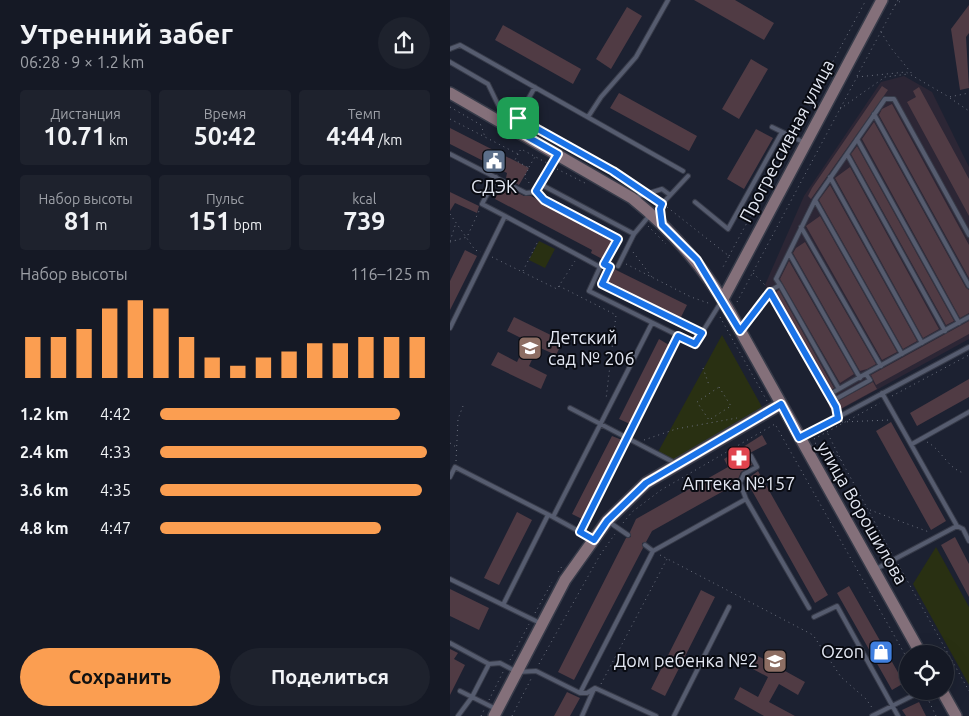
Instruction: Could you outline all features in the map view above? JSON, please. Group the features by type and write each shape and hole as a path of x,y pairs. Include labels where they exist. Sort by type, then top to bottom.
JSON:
{"main road":[{"name":"Прогрессивная улица","path":"718,302 882,0"},
{"name":"улица Ворошилова","path":"450,93 512,124 629,196 652,214 697,260 718,302 740,331 781,404 804,440 916,645"},
{"path":"496,713 565,580 607,521 646,483 781,404"},
{"path":"947,700 956,716"}],"lane":[{"path":"588,117 601,96 636,57 668,0"},
{"path":"450,49 460,45 683,170"},
{"path":"450,62 488,84 512,124 535,87"},
{"path":"839,389 776,279 815,200 885,99 894,99 969,235"},
{"path":"874,114 969,286"},
{"path":"772,127 805,143"},
{"path":"695,202 728,229 782,132"},
{"path":"857,139 959,323"},
{"path":"450,154 526,193 536,191 542,185 560,155"},
{"path":"847,154 945,331"},
{"path":"662,225 660,209 662,204 688,176"},
{"path":"496,177 482,204 600,267 589,291 695,344 718,302"},
{"path":"830,177 922,343"},
{"path":"542,185 634,234"},
{"path":"629,196 650,194 662,189 670,195"},
{"path":"815,200 902,354"},
{"path":"618,266 634,234 652,214"},
{"path":"450,328 505,216"},
{"path":"801,227 881,366"},
{"path":"789,253 860,378"},
{"path":"740,331 770,292 780,286"},
{"path":"866,374 870,380 836,399 832,393 860,378 866,374 922,343 969,318"},
{"path":"503,604 605,417 652,323"},
{"path":"580,532 678,336"},
{"path":"804,440 882,393 969,347"},
{"path":"882,393 957,526 963,529 969,541"},
{"path":"570,408 678,465"},
{"path":"912,444 969,412"},
{"path":"751,456 757,467 744,474 740,483 746,499 809,608"},
{"path":"450,477 455,467 594,540"},
{"path":"580,693 653,551 746,499"},
{"path":"607,521 628,535"},
{"path":"874,570 957,526"},
{"path":"644,545 653,551"},
{"path":"450,579 542,624"},
{"path":"814,617 837,606 898,716"},
{"path":"674,716 730,607"},
{"path":"450,643 489,664 500,664 517,672 536,671 580,693 587,693 596,689 656,716"},
{"path":"458,716 472,697 489,664"},
{"path":"582,716 596,689"},
{"path":"460,691 496,713"},
{"path":"873,715 903,700"}],"path":[{"path":"722,267 866,0"},
{"path":"737,302 898,0"},
{"path":"894,6 902,0"},
{"path":"881,31 900,60 915,77"},
{"path":"857,77 906,72 969,111"},
{"path":"839,111 885,77 909,74"},
{"path":"949,97 969,93"},
{"path":"450,107 481,125 485,137"},
{"path":"512,124 650,194"},
{"path":"518,154 515,160 529,168"},
{"path":"535,157 524,177 544,200 618,239 604,264 610,267 602,284 702,333"},
{"path":"450,242 467,237 482,204"},
{"path":"662,204 729,256"},
{"path":"450,214 475,250 557,289 577,258"},
{"path":"450,242 456,223"},
{"path":"523,272 539,238"},
{"path":"628,245 652,277"},
{"path":"620,261 691,297 718,302"},
{"path":"752,273 770,292 826,390"},
{"path":"559,286 616,314 608,369 605,417"},
{"path":"703,368 710,385"},
{"path":"719,387 731,406 708,420 697,402 719,387"},
{"path":"455,467 458,418 464,406"},
{"path":"629,433 644,440 676,429 737,418"},
{"path":"843,423 898,420"},
{"path":"512,716 600,555 632,512 661,490 775,424 900,645"},
{"path":"827,432 892,553"},
{"path":"921,438 938,449 958,472 964,473"},
{"path":"804,440 823,446 841,460"},
{"path":"450,443 457,447"},
{"path":"868,510 932,533"},
{"path":"653,551 813,635 841,677 866,699 873,715"},
{"path":"596,689 667,559"},
{"path":"899,566 969,691"},
{"path":"928,700 936,716"}],"shaded area":[{"path":"904,76 932,92 969,167 969,339 840,410 836,407 765,285 804,196 881,82"}],"green space":[{"path":"539,241 555,249 545,268 529,260"},
{"path":"722,335 762,407 673,460 658,452"},
{"path":"936,547 969,607 969,685 954,658 954,645 947,645 913,584"}],"building":[{"path":"694,0 735,0 774,23 764,40"},
{"path":"969,5 969,33 966,37 969,88 960,90 951,29"},
{"path":"627,7 642,16 611,69 596,59"},
{"path":"503,25 581,69 573,84 495,40"},
{"path":"751,59 768,69 739,119 722,109"},
{"path":"882,86 888,90 811,199 808,196 812,188"},
{"path":"919,87 969,179 969,216 907,102 916,97 913,91"},
{"path":"619,93 697,136 689,151 610,108"},
{"path":"892,104 969,245 969,278 879,115 882,109"},
{"path":"874,122 966,288 969,290 969,313 960,318 862,139"},
{"path":"450,128 529,168 519,185 506,178 507,173 450,144"},
{"path":"756,129 773,138 744,189 727,179"},
{"path":"857,146 954,321 946,325 851,154"},
{"path":"850,167 939,329 923,338 835,178"},
{"path":"502,185 524,196 531,196 616,241 606,261 591,253 592,250 495,199"},
{"path":"830,185 917,341 903,349 819,200"},
{"path":"450,192 479,206 477,213 455,203 450,211"},
{"path":"820,216 897,352 882,360 806,226"},
{"path":"805,242 876,364 867,369 860,371 793,253 796,248"},
{"path":"465,250 477,256 450,310 450,281"},
{"path":"789,261 854,374 840,383 780,279"},
{"path":"612,268 687,305 680,319 605,282"},
{"path":"779,290 834,388 829,391 774,294"},
{"path":"514,317 563,341 556,355 538,347 529,366 547,375 541,389 491,365 498,352 517,362 527,341 507,331"},
{"path":"969,321 969,334 876,385 871,375"},
{"path":"659,339 669,345 630,424 619,419"},
{"path":"969,379 969,397 917,426 910,413"},
{"path":"873,382 877,389 833,413 829,406"},
{"path":"891,422 946,521 931,530 876,431"},
{"path":"762,435 767,444 748,454 752,465 741,472 736,484 652,531 646,542 642,543 643,548 574,680 558,672 626,538 631,537 630,532 636,519 728,467 724,459"},
{"path":"612,436 622,440 582,519 572,514"},
{"path":"758,471 828,595 815,603 746,480"},
{"path":"517,512 532,520 499,585 484,578"},
{"path":"955,537 969,564 969,597 941,545"},
{"path":"849,586 899,674 899,686 892,690 837,593"},
{"path":"450,589 489,608 479,630 450,616"},
{"path":"701,590 715,597 665,696 651,689"},
{"path":"450,649 458,653 454,659 465,665 450,695"},
{"path":"758,656 805,682 798,695 779,684 769,702 795,716 764,716 734,699 740,687 758,697 768,677 751,668"},
{"path":"567,692 580,698 570,716 554,716"},
{"path":"919,702 926,716 906,716 902,710"}],"place":[{"name":"СДЭК","path":"494,161"},
{"name":"Детский сад № 206","path":"530,348"},
{"name":"Аптека №157","path":"739,458"},
{"name":"Ozon","path":"881,652"},
{"name":"Дом ребенка №2","path":"775,661"}],"route":[{"path":"518,118 613,171 650,194 662,204 660,216 662,225 697,260 723,300 740,331 770,292 836,407 838,418 799,438 781,404 646,483 607,521 594,540 580,532 678,336 695,344 702,333 602,284 610,267 604,264 618,239 544,200 536,191 542,185 558,154 512,128 518,118"}]}
